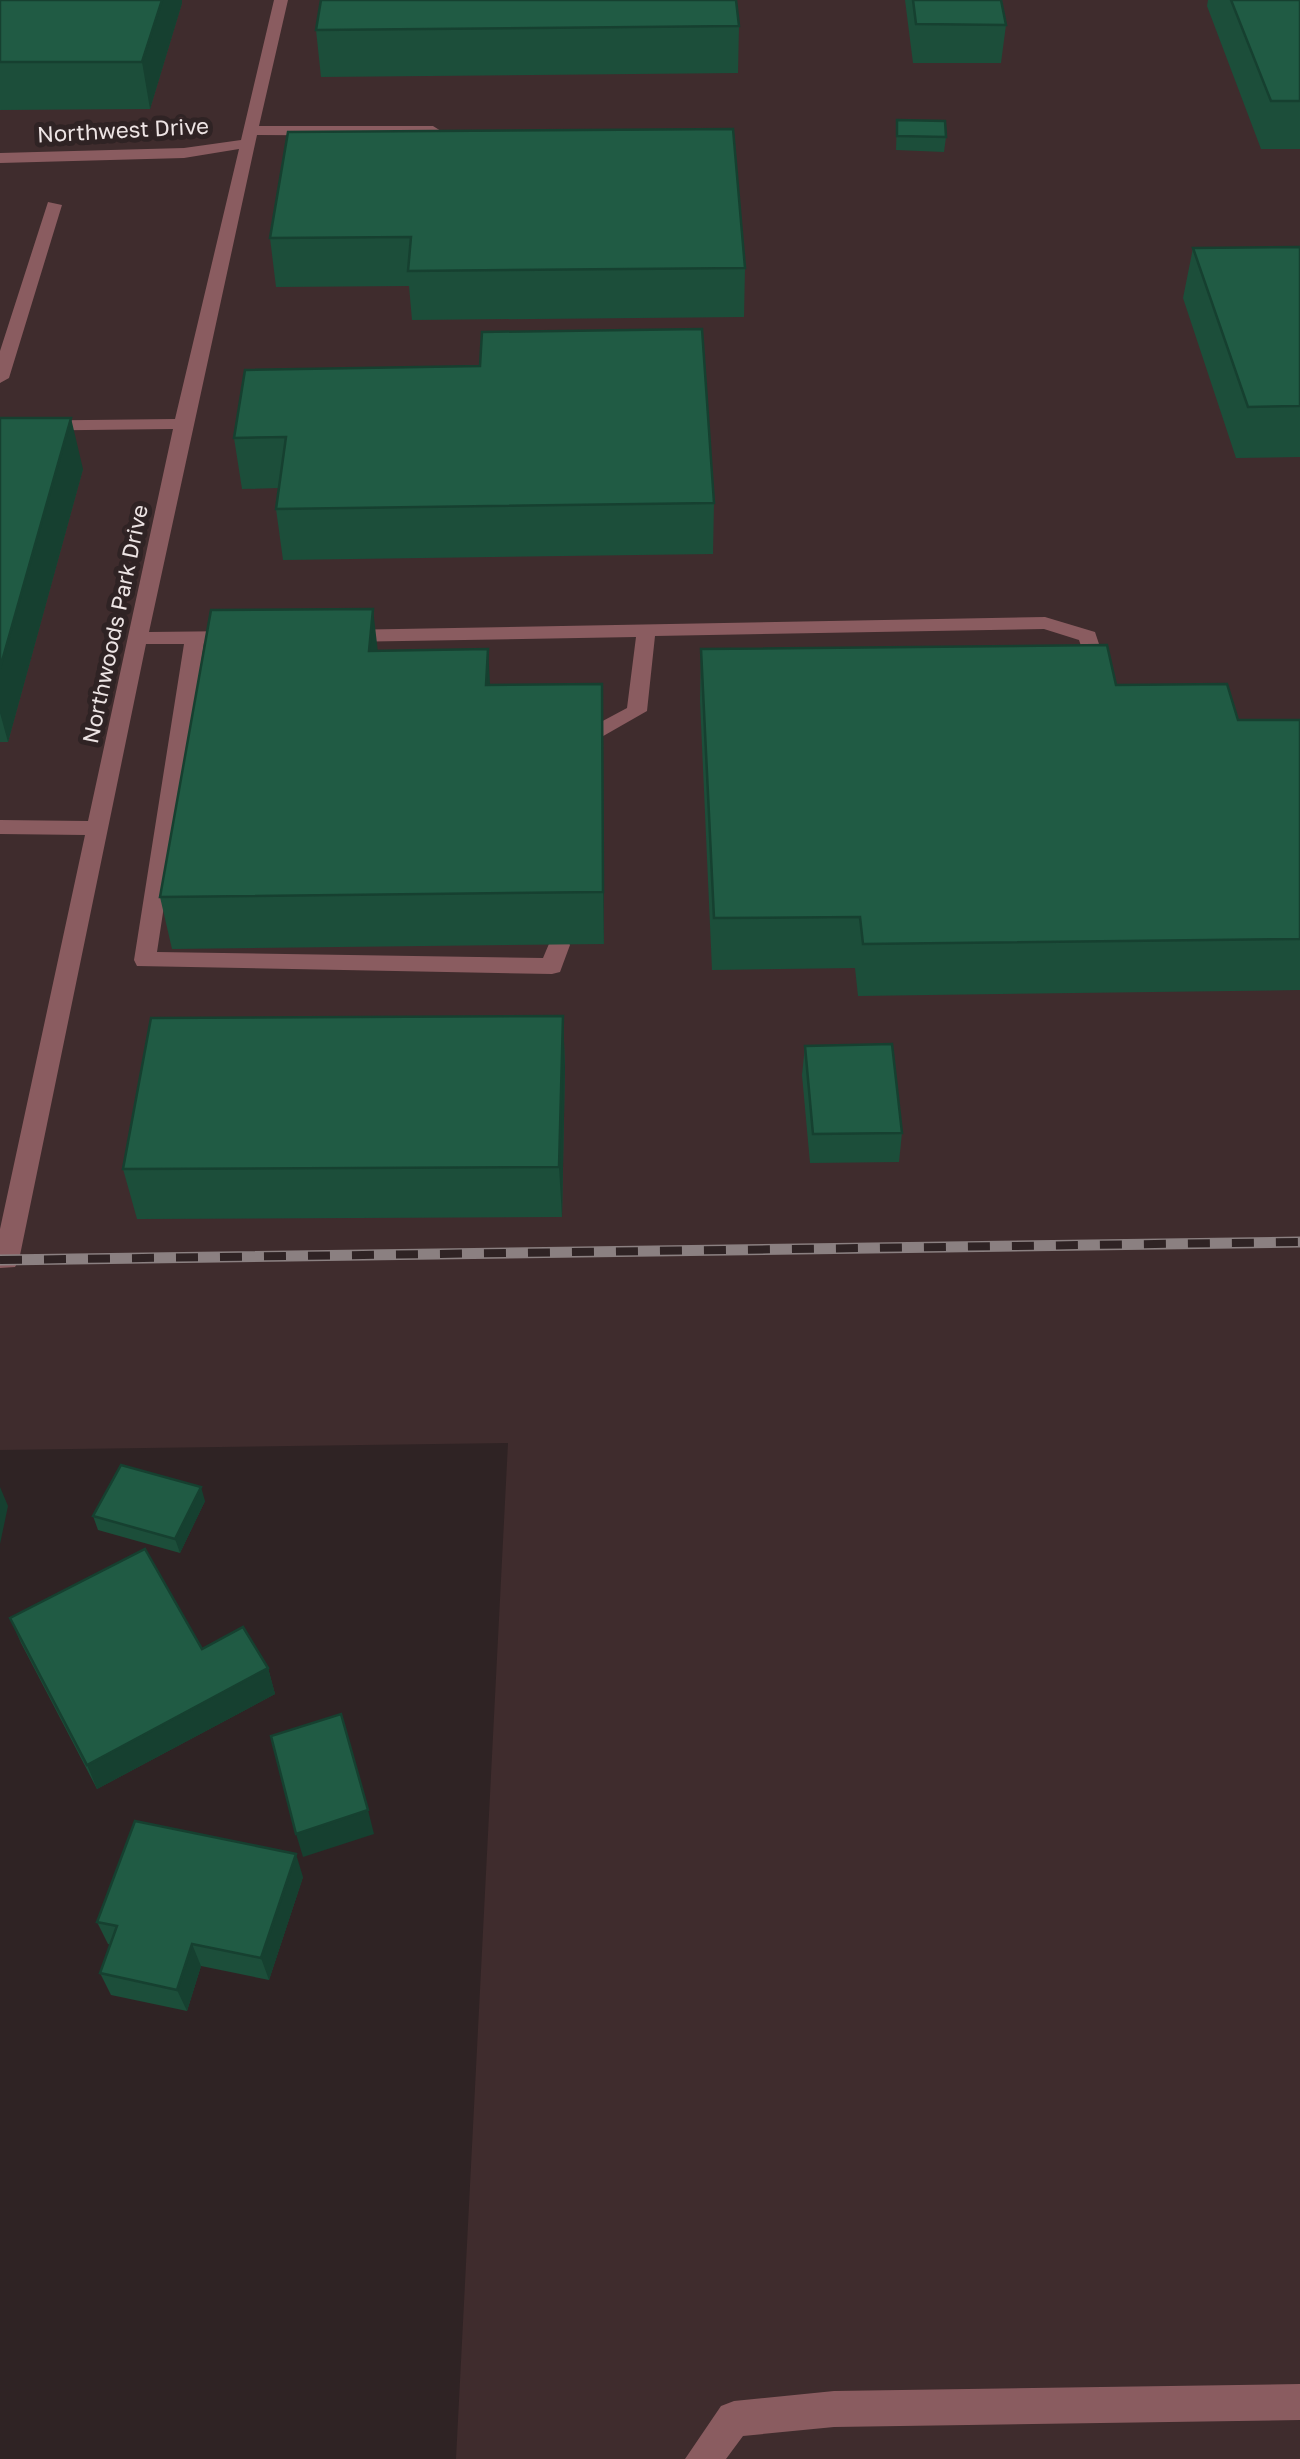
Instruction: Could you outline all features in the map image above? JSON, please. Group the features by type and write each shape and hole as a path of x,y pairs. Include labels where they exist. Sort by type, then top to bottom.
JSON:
{"street":[{"name":"Northwoods Park Drive","path":"6,1260 183,424 281,0"},
{"name":"Northwest Drive","path":"0,158 184,152 249,137 433,131"},
{"path":"0,378 54,205"},
{"path":"0,426 183,424"},
{"path":"312,636 1045,623 1088,636 1106,700"},
{"path":"591,736 636,711 646,633"},
{"path":"137,638 254,636"},
{"path":"195,637 145,960 552,966 559,945"},
{"path":"0,828 97,828"},
{"path":"703,2459 734,2420 834,2408 1300,2402"}],"shaded area":[{"path":"0,0 1300,0 1300,2459 456,2459 508,1443 0,1450"}],"building":[{"path":"0,0 162,0 142,62 0,62"},
{"path":"321,0 736,0 739,26 316,30"},
{"path":"913,0 1001,0 1006,25 916,24"},
{"path":"1231,0 1300,0 1300,101 1271,101"},
{"path":"897,120 945,121 946,137 897,136"},
{"path":"733,129 745,268 408,271 411,237 270,238 288,132"},
{"path":"1300,247 1300,406 1248,407 1193,248"},
{"path":"702,329 714,503 276,509 286,437 234,438 245,370 480,366 482,332"},
{"path":"0,418 71,418 0,668"},
{"path":"373,609 369,651 488,649 486,685 602,684 603,892 160,897 211,610"},
{"path":"1107,645 1116,685 1227,684 1238,720 1300,720 1300,939 863,944 860,917 714,918 701,649"},
{"path":"563,1016 559,1167 123,1169 151,1018"},
{"path":"892,1044 902,1133 813,1134 805,1046"},
{"path":"121,1465 201,1487 175,1539 93,1516"},
{"path":"145,1549 202,1649 243,1627 268,1668 87,1765 10,1618"},
{"path":"341,1714 368,1810 296,1834 271,1736"},
{"path":"135,1821 296,1854 261,1958 192,1944 177,1990 100,1973 117,1926 97,1922"}],"railway":[{"path":"0,1260 1300,1242"}]}
